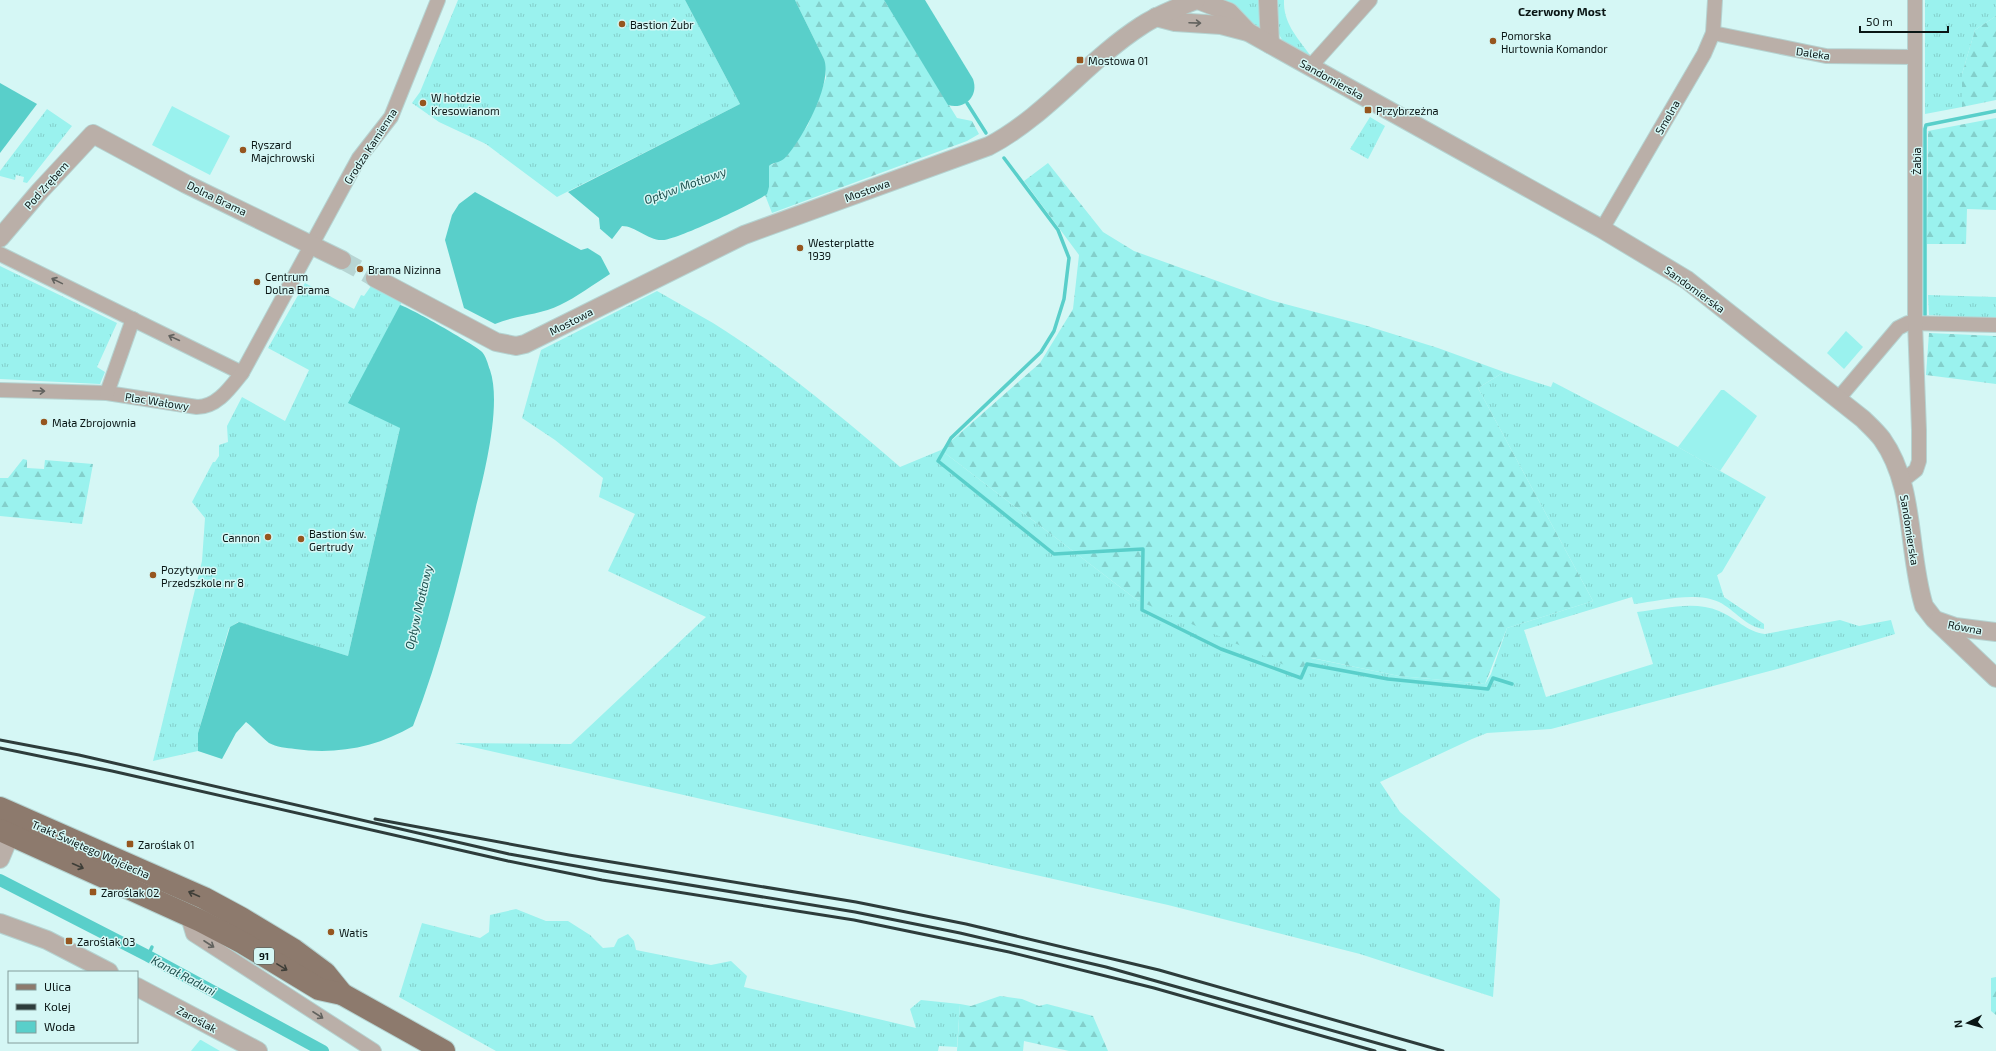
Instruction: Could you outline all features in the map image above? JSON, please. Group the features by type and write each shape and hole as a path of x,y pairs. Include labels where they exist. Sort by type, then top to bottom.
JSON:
{"main road":[{"name":"Trakt Świętego Wojciecha","path":"7,823 243,943 319,988 342,994 444,1051"},
{"name":"Trakt Świętego Wojciecha","path":"7,823 204,898 294,950 326,973 342,994"}],"street":[{"name":"Grodza Kamienna","path":"313,245 360,158 391,116 438,0"},
{"name":"Mostowa","path":"375,278 496,342 516,346 534,340 744,235 989,146 1005,138 1022,126 1128,35 1156,17 1197,0"},
{"name":"Sandomierska","path":"1197,0 1229,12 1248,32"},
{"path":"1268,0 1270,44"},
{"path":"1310,67 1370,0"},
{"name":"Smolna","path":"1602,229 1704,54 1713,33 1715,0"},
{"name":"Żabia","path":"1902,481 1916,470 1919,461 1915,322 1915,0"},
{"name":"Sandomierska","path":"1156,17 1175,22 1221,26 1248,32 1602,229 1687,280 1838,399 1862,419 1881,438 1894,459 1902,481 1921,597 1924,606 1934,619 1996,678"},
{"name":"Daleka","path":"1713,33 1826,56 1915,57"},
{"name":"Dolna Brama","path":"93,134 186,184 342,260"},
{"name":"Pod Zrębem","path":"0,238 39,192 93,134"},
{"name":"Plac Wałowy","path":"0,390 107,393 187,407 206,407 226,392 242,373 313,245"},
{"path":"0,254 209,355 242,373"},
{"path":"107,393 133,319"},
{"path":"1838,399 1898,328 1908,323 1996,325"},
{"name":"Równa","path":"1934,619 1955,627 1996,632"},
{"path":"0,859 7,823"},
{"path":"187,914 194,934 374,1051"},
{"path":"0,923 47,940 107,971"},
{"name":"Zaroślak","path":"138,988 258,1051"}],"green space":[{"path":"458,0 685,0 740,104 557,197 486,144 439,122 412,103 420,92"},
{"path":"795,0 884,0 957,118 972,121 979,134 967,141 772,213 765,195 769,187 769,166 785,158 808,125 826,78 824,59"},
{"path":"1214,0 1262,0 1261,29 1234,9"},
{"path":"1274,0 1284,0 1284,8 1288,23 1310,55 1296,51 1282,39 1277,27"},
{"path":"1925,0 1996,0 1996,16 1975,30 1962,74 1962,107 1925,114"},
{"path":"1996,16 1996,100 1962,107 1962,74 1975,30"},
{"path":"172,106 230,136 210,175 152,145"},
{"path":"47,109 72,126 27,183 23,182 24,177 16,175 15,180 0,176 0,171"},
{"path":"1370,117 1385,126 1368,159 1350,149"},
{"path":"1996,118 1996,210 1967,209 1966,244 1927,244 1928,131"},
{"path":"1048,163 1103,232 1134,251 1270,300 1364,325 1438,348 1504,372 1478,388 1593,601 1507,628 1485,684 1399,676 1312,658 1298,671 1137,600 941,450 1040,363 1073,309 1079,255 1024,181"},
{"path":"0,266 117,323 97,367 105,372 100,384 0,379"},
{"path":"305,283 354,309 361,295 364,296 371,286 402,302 358,386 400,428 348,656 238,622 229,628 198,733 198,751 153,761 202,561 205,518 192,502 213,462 215,462 219,456 219,445 228,442 227,426 242,397 285,421 309,370 268,348"},
{"path":"657,291 713,323 786,373 900,467 941,450 1137,600 1311,658 1399,676 1485,684 1491,674 1507,628 1593,601 1478,388 1504,372 1551,387 1553,382 1678,447 1766,497 1722,572 1717,575 1724,597 1764,624 1764,629 1758,628 1746,622 1725,605 1710,599 1688,597 1634,604 1632,597 1524,630 1546,697 1653,664 1637,612 1678,606 1699,606 1719,611 1753,631 1765,634 1840,620 1859,626 1891,620 1895,634 1781,668 1551,729 1487,733 1380,782 1400,812 1500,899 1493,997 1360,954 1168,905 455,743 571,744 706,617 608,571 635,514 599,497 603,478 555,440 522,418 541,350"},
{"path":"1928,295 1996,297 1996,319 1929,315"},
{"path":"1846,331 1863,347 1844,369 1827,353"},
{"path":"1929,333 1996,336 1996,384 1926,375"},
{"path":"1721,390 1724,390 1757,416 1720,471 1678,447"},
{"path":"23,459 27,460 27,468 44,469 45,460 93,464 82,524 0,516 0,478 8,478"},
{"path":"516,909 546,921 568,921 590,935 603,948 614,947 618,939 628,934 634,941 636,950 711,965 731,961 747,976 744,987 916,1028 910,1009 921,1000 960,1004 957,1047 939,1046 938,1051 496,1051 399,997 422,923 480,938 489,932 490,915"},
{"path":"1996,977 1996,1015 1991,1011 1991,978"},
{"path":"1000,996 1022,999 1039,1006 1047,1004 1093,1016 1108,1051 1069,1051 1024,1041 1023,1051 957,1051 960,1004 971,1006"},
{"path":"201,1040 220,1051 191,1051"}],"water":[{"name":"Opływ Motławy","path":"685,0 795,0 824,59 826,69 824,82 814,111 792,150 783,160 769,166 769,187 767,194 748,205 715,220 683,234 663,240 652,238 632,228 622,226 600,255 610,274 560,305 495,324 464,308 445,240 452,215 459,204 475,192 581,250 588,248 600,228 599,218 568,192 740,104"},
{"path":"884,0 925,0 973,79 974,91 969,100 960,105 948,105"},
{"path":"0,83 37,104 0,153"},
{"name":"Opływ Motławy","path":"400,305 441,326 476,347 483,353 486,357 490,370 494,402 493,421 487,460 462,566 432,673 413,726 385,739 356,748 311,751 285,748 269,743 246,722 236,733 222,759 198,751 198,733 230,627 239,622 348,656 400,428 348,403"}],"pier":[{"path":"598,227 613,240 602,257 586,247"}],"waterway":[{"path":"967,103 986,133"},
{"path":"1925,315 1926,125 1996,111"},
{"path":"1004,158 1058,230 1069,258 1064,299 1054,331 1041,352 951,438 938,461 1054,554 1143,549 1142,610 1221,649 1301,678 1307,664 1388,679 1488,689 1493,678 1512,684"},
{"name":"Kanał Raduni","path":"0,880 148,956 323,1051"},
{"path":"148,956 152,947"}],"tunnel":[{"path":"342,260 375,278"}],"railway":[{"path":"0,740 79,755 509,854 855,912 960,933 1106,967 1405,1051"},
{"path":"0,748 112,771 508,861 602,880 854,920 1009,952 1154,988 1375,1051"},
{"path":"375,819 569,855 856,902 966,924 1159,970 1443,1051"}],"place":[{"name":"Bastion Żubr","path":"622,24"},
{"name":"Pomorska Hurtownia Komandor","path":"1493,41"},
{"name":"Mostowa 01","path":"1080,60"},
{"name":"W hołdzie Kresowianom","path":"423,103"},
{"name":"Przybrzeżna","path":"1368,110"},
{"name":"Ryszard Majchrowski","path":"243,150"},
{"name":"Westerplatte 1939","path":"800,248"},
{"name":"Brama Nizinna","path":"360,269"},
{"name":"Centrum Dolna Brama","path":"257,282"},
{"name":"Mała Zbrojownia","path":"44,422"},
{"name":"Cannon","path":"268,537"},
{"name":"Bastion św. Gertrudy","path":"301,539"},
{"name":"Pozytywne Przedszkole nr 8","path":"153,575"},
{"name":"Zaroślak 01","path":"130,844"},
{"name":"Zaroślak 02","path":"93,892"},
{"name":"Watis","path":"331,932"},
{"name":"Zaroślak 03","path":"69,941"}],"district":[{"name":"Czerwony Most","path":"1562,11"}]}
